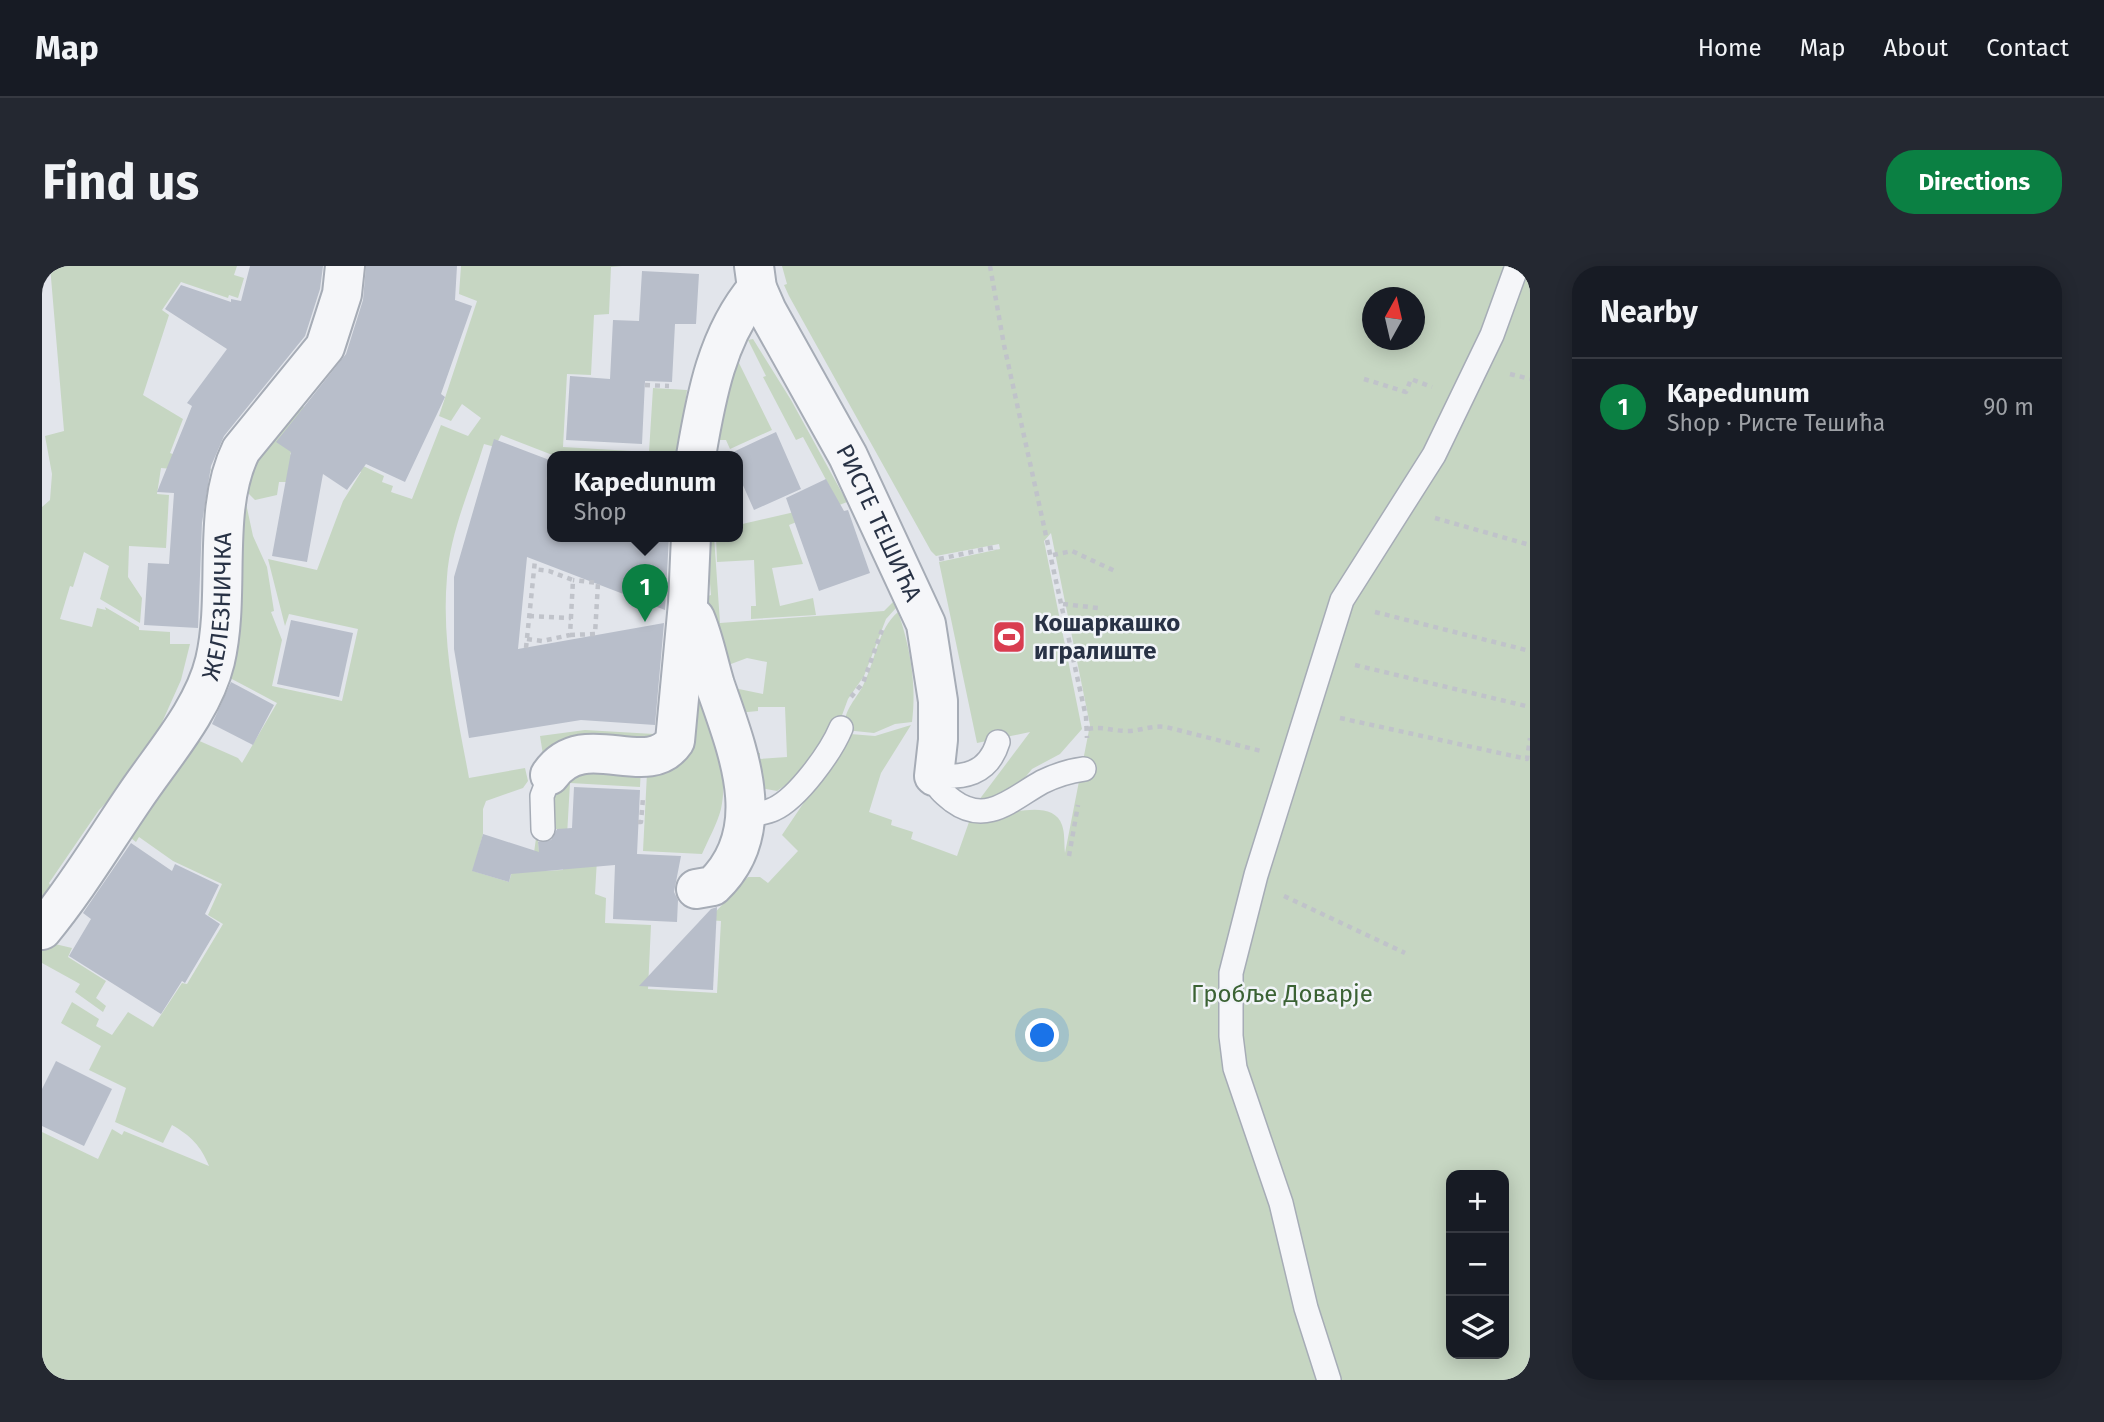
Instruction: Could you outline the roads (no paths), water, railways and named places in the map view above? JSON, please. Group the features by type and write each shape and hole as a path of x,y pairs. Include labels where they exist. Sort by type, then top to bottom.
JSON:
{"street":[{"name":"ЖЕЛЕЗНИЧКА","path":"42,930 178,734 209,681 221,628 227,501 232,468 240,450 325,347 342,294 345,266"},
{"name":"РИСТЕ ТЕШИЋА","path":"697,451 727,332 756,277"},
{"name":"РИСТЕ ТЕШИЋА","path":"756,277 784,343 848,456 926,624 938,701 934,776"},
{"path":"550,775 560,764 577,754 649,757 663,754 673,745 678,733 691,542"},
{"path":"688,603 701,632 743,773 747,815 734,858 720,879 713,886 696,889"}],"lane":[{"path":"1329,1380 1306,1308 1281,1203 1235,1068 1231,1036 1230,973 1256,875 1342,600 1434,455 1492,335 1517,266"},
{"path":"747,815 775,808 792,795 821,760 841,728"},
{"path":"998,742 987,760 973,775 934,776 937,786 957,804 984,812 1000,808 1056,776 1084,769"},
{"path":"543,829 542,796 550,775"}],"place":[{"name":"Kapedunum","path":"645,622"},
{"name":"Кошаркашко игралиште","path":"1009,637"}],"park label":[{"name":"Гробље Доварје","path":"1282,994"}]}
